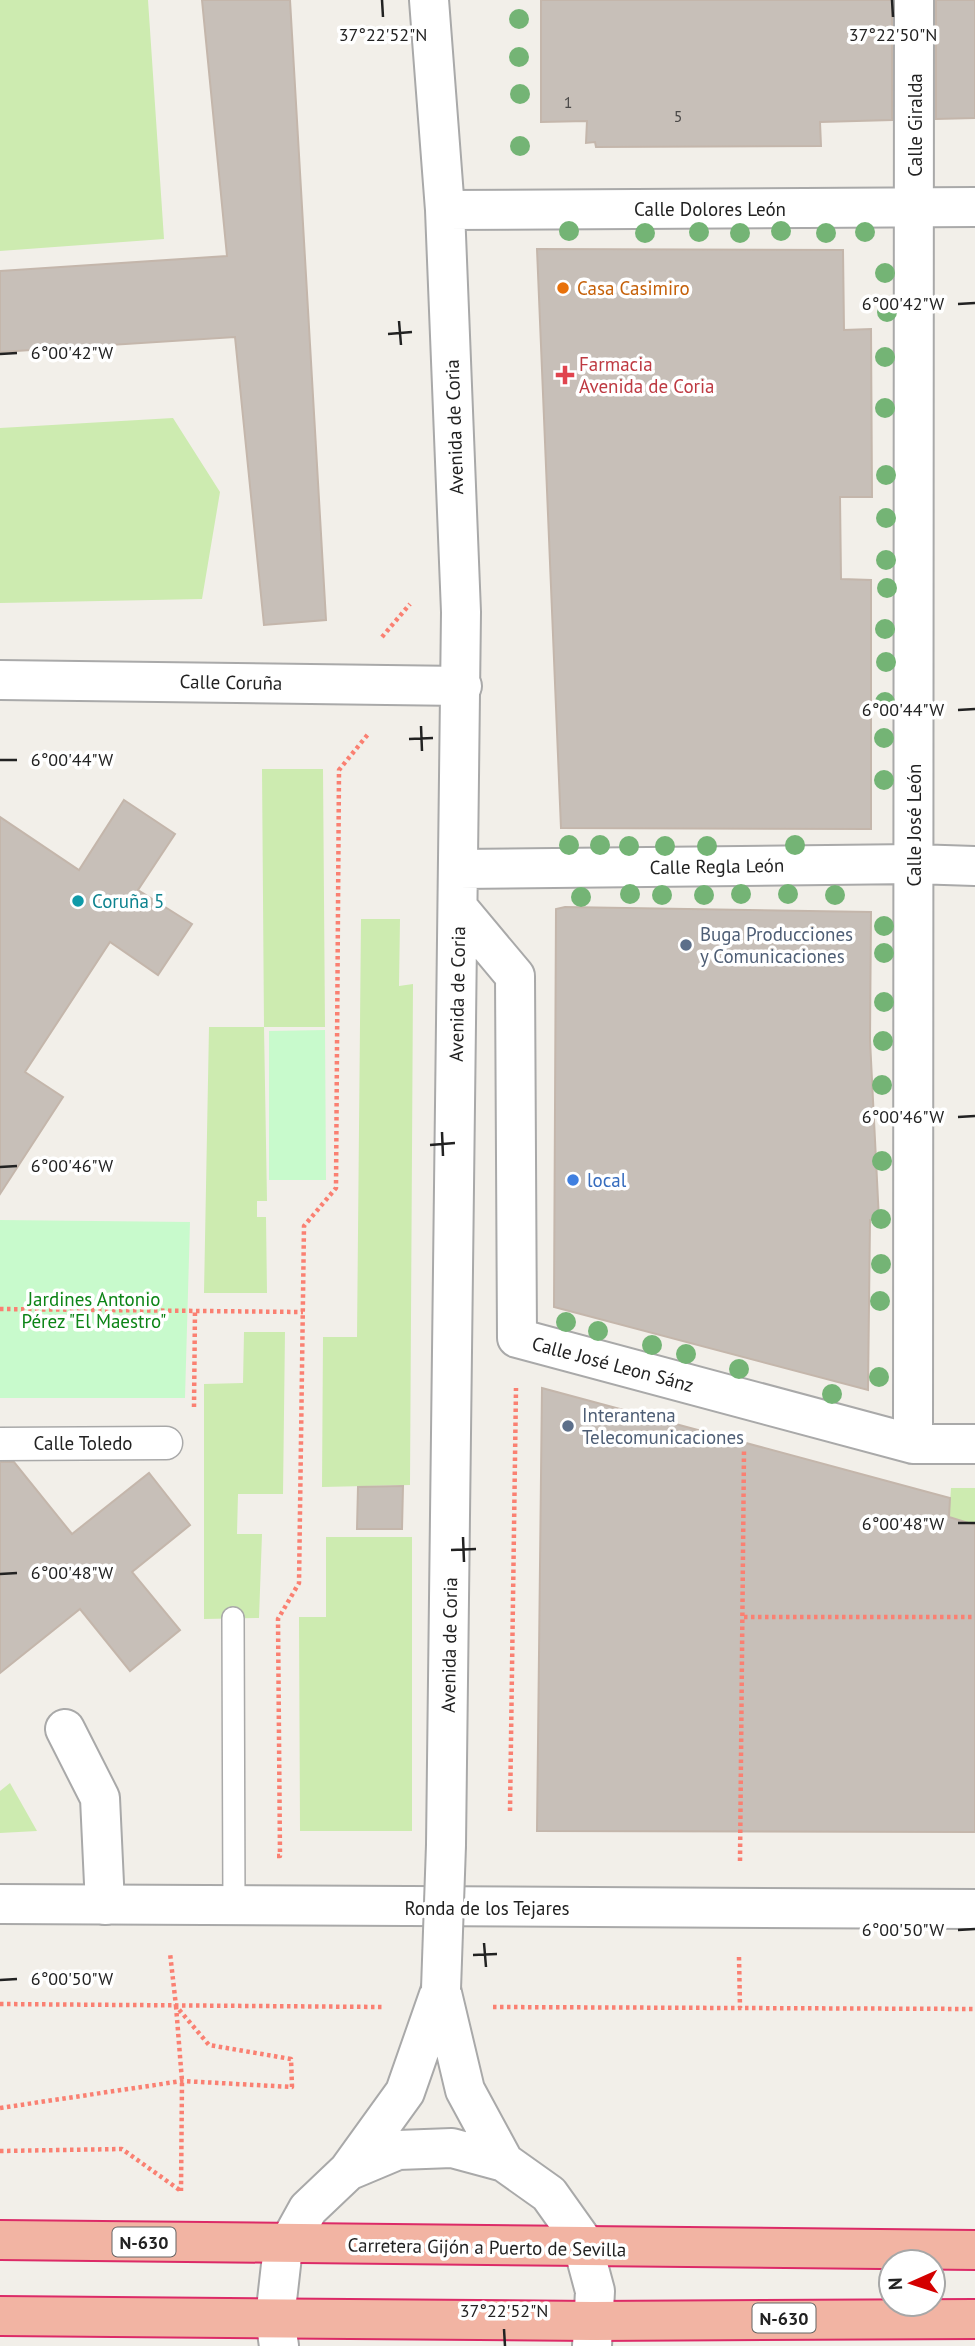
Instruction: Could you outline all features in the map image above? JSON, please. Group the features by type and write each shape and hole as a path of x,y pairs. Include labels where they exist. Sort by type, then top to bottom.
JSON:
{"highway":[{"name":"Carretera Gijón a Puerto de Sevilla","path":"0,2240 975,2250"},
{"name":"N-630","path":"0,2316 277,2332 592,2334 975,2319"}],"street":[{"name":"Avenida de Coria","path":"429,0 445,210 462,686 446,1845 441,1989"},
{"name":"Calle Giralda","path":"914,0 915,207"},
{"name":"Calle José León","path":"913,1444 915,207"},
{"name":"Calle Dolores León","path":"445,210 975,207"},
{"name":"Calle Coruña","path":"0,680 462,686"},
{"name":"Calle Regla León","path":"459,869 914,864 975,866"},
{"path":"459,909 515,976 517,1338"},
{"name":"Calle José Leon Sánz","path":"517,1338 913,1444 975,1444"},
{"name":"Calle Toledo","path":"0,1444 166,1443"},
{"path":"65,1729 100,1798 106,1905"},
{"name":"Ronda de los Tejares","path":"0,1904 975,1909"},
{"path":"441,1989 466,2090 504,2162"},
{"path":"277,2332 282,2256 287,2244 307,2209 348,2171 405,2092 441,1989"},
{"path":"348,2171 398,2150 452,2148 504,2162 549,2194 581,2239 595,2291 592,2334"}],"lane":[{"path":"233,1618 234,1907"}],"path":[{"path":"280,1856 278,1619 299,1583 304,1226 336,1188 340,770 377,723"},
{"path":"0,1310 303,1312"},
{"path":"166,1443 194,1442 195,1310"},
{"path":"510,1811 517,1338"},
{"path":"738,1909 745,1400"},
{"path":"744,1617 975,1617"},
{"path":"0,2151 122,2149 181,2191 182,2081 164,1906"},
{"path":"0,2004 384,2007"},
{"path":"0,2108 182,2081 292,2087 292,2059 209,2045 176,2006"},
{"path":"489,2007 975,2009"}],"green space":[{"path":"0,0 148,0 164,239 0,251"},
{"path":"173,418 220,492 202,599 0,603 0,428"},
{"path":"262,769 323,769 325,1027 264,1027"},
{"path":"361,919 400,919 399,986 413,984 410,1485 322,1487 323,1337 357,1337"},
{"path":"209,1027 264,1027 267,1201 257,1201 257,1217 266,1217 267,1293 204,1293"},
{"path":"325,1030 326,1180 269,1180 269,1031"},
{"name":"Jardines Antonio Pérez \"El Maestro\"","path":"0,1220 190,1222 185,1398 0,1398"},
{"path":"244,1332 285,1332 283,1494 238,1494 237,1534 262,1534 259,1618 204,1619 204,1384 243,1383"},
{"path":"951,1488 975,1488 975,1525 949,1517"},
{"path":"326,1537 412,1537 412,1831 300,1831 299,1617 326,1617"},
{"path":"10,1783 37,1831 0,1833 0,1791"}],"building":[{"path":"202,0 290,0 326,620 264,625 235,337 0,352 0,271 227,256"},
{"path":"541,0 892,0 892,120 820,122 821,146 596,147 595,142 586,143 587,121 541,122"},
{"path":"936,0 975,0 975,118 936,119"},
{"path":"537,249 843,250 844,330 871,329 872,497 840,497 841,579 871,580 871,829 561,828"},
{"name":"Coruña 5","path":"124,800 175,834 138,890 192,924 158,975 110,942 25,1072 63,1097 0,1194 0,817 79,870"},
{"path":"556,909 871,912 870,1040 879,1220 870,1220 868,1390 554,1307"},
{"path":"542,1388 950,1498 949,1517 975,1525 975,1832 537,1831"},
{"path":"0,1462 14,1462 72,1534 149,1473 190,1525 132,1572 180,1630 130,1671 80,1609 0,1673"},
{"path":"403,1486 402,1529 357,1529 358,1487"}],"place":[{"name":"Casa Casimiro","path":"563,288"},
{"name":"Farmacia Avenida de Coria","path":"565,375"},
{"name":"Coruña 5","path":"78,901"},
{"name":"Buga Producciones y Comunicaciones","path":"686,945"},
{"name":"local","path":"573,1180"},
{"name":"Interantena Telecomunicaciones","path":"568,1426"}]}
